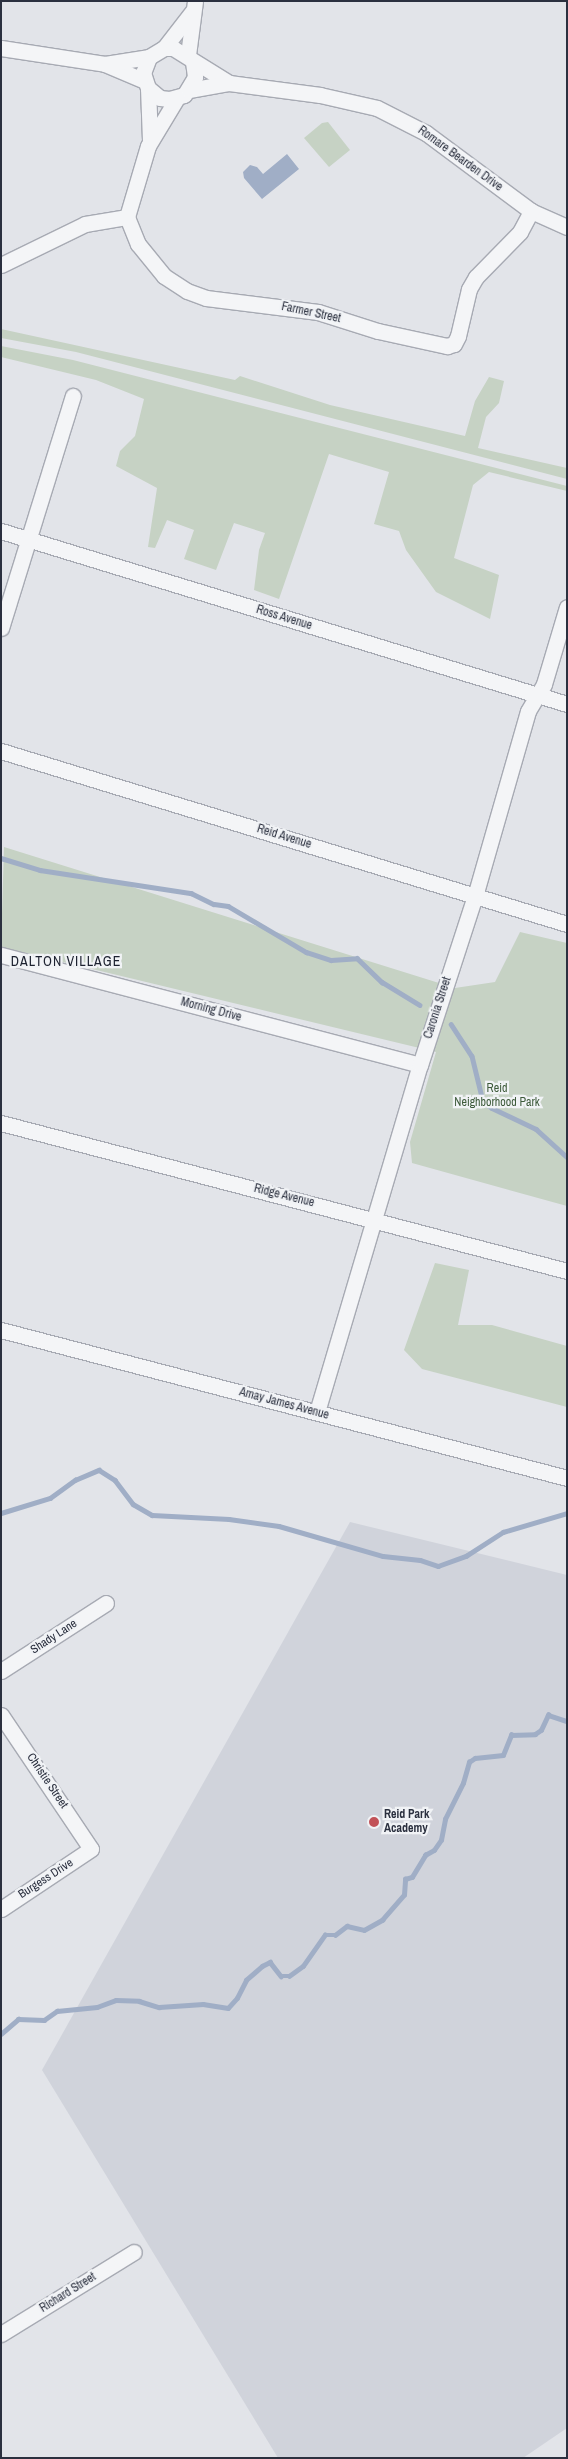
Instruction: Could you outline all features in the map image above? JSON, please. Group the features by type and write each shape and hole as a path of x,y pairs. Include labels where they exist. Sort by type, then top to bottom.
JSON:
{"street":[{"path":"1,48 105,64 149,58 164,48 193,6"},
{"path":"1,265 85,224 127,217 150,141 195,77 190,58 193,6"},
{"path":"164,48 181,50 190,58"},
{"path":"149,58 144,72 150,141"},
{"name":"Romare Bearden Drive","path":"190,58 229,82"},
{"path":"105,64 146,84 160,98 183,94"},
{"name":"Romare Bearden Drive","path":"183,94 229,82 320,95 392,114 432,137 531,211 567,227"},
{"name":"Farmer Street","path":"127,217 147,257 164,276 187,292 229,302 318,312 378,330 446,346 454,344 458,336 469,289 476,277 520,232 531,211"},
{"path":"1,628 73,396"},
{"name":"Ross Avenue","path":"1,531 567,704"},
{"name":"Caronia Street","path":"317,1412 420,1065 475,896 528,711 544,684 567,607"},
{"name":"Reid Avenue","path":"1,751 567,924"},
{"name":"Morning Drive","path":"1,955 420,1065"},
{"name":"Ridge Avenue","path":"1,1124 374,1219 567,1271"},
{"name":"Amay James Avenue","path":"1,1330 567,1478"},
{"name":"Shady Lane","path":"1,1671 106,1603"},
{"name":"Christie Street","path":"1,1714 91,1849"},
{"name":"Burgess Drive","path":"1,1909 91,1849"},
{"name":"Richard Street","path":"1,2334 134,2252"}],"shaded area":[{"name":"Reid Park Academy","path":"350,1522 567,1575 567,2428 523,2458 278,2458 42,2070"}],"green space":[{"path":"328,122 350,150 329,167 304,138 322,123"},
{"path":"1,329 235,380 240,376 330,405 465,436 475,401 489,377 504,381 499,403 486,417 478,448 567,468 567,479 76,352 1,338"},
{"path":"1,346 73,360 567,486 567,491 489,472 473,485 454,558 499,575 490,619 436,592 406,550 399,531 374,524 389,472 329,454 279,599 254,590 259,550 265,533 234,523 216,570 184,559 194,530 167,520 155,548 148,547 157,488 116,466 120,451 135,436 144,399 96,380 1,357"},
{"name":"Reid Neighborhood Park","path":"4,847 455,988 495,982 520,932 567,943 567,1206 412,1163 410,1142 436,1052 1,947"},
{"path":"435,1263 469,1270 458,1325 492,1325 567,1346 567,1407 422,1369 404,1350"}],"water":[{"path":"287,154 299,169 262,199 244,178 243,172 250,165 257,167 263,174"}],"waterway":[{"path":"1,858 40,870 191,893 214,904 228,906 306,952 331,960 357,958 382,982 420,1005"},
{"path":"451,1024 472,1056 483,1101 492,1108 536,1129 567,1157"},
{"path":"1,1513 50,1498 75,1480 99,1470 115,1480 133,1504 152,1515 229,1519 279,1526 383,1556 420,1560 438,1566 466,1556 503,1532 567,1513"},
{"path":"1,2034 18,2019 44,2020 57,2011 97,2007 116,2000 139,2001 159,2007 203,2004 228,2008 237,1998 246,1980 262,1966 270,1962 281,1976 289,1976 303,1966 325,1935 335,1935 347,1926 364,1930 382,1920 404,1895 405,1879 412,1877 425,1855 434,1850 441,1840 445,1819 463,1783 469,1762 475,1758 503,1755 511,1735 535,1734 541,1730 548,1715 567,1721"}],"place":[{"name":"Reid Park Academy","path":"374,1822"}],"district":[{"name":"DALTON VILLAGE","path":"66,961"}]}
